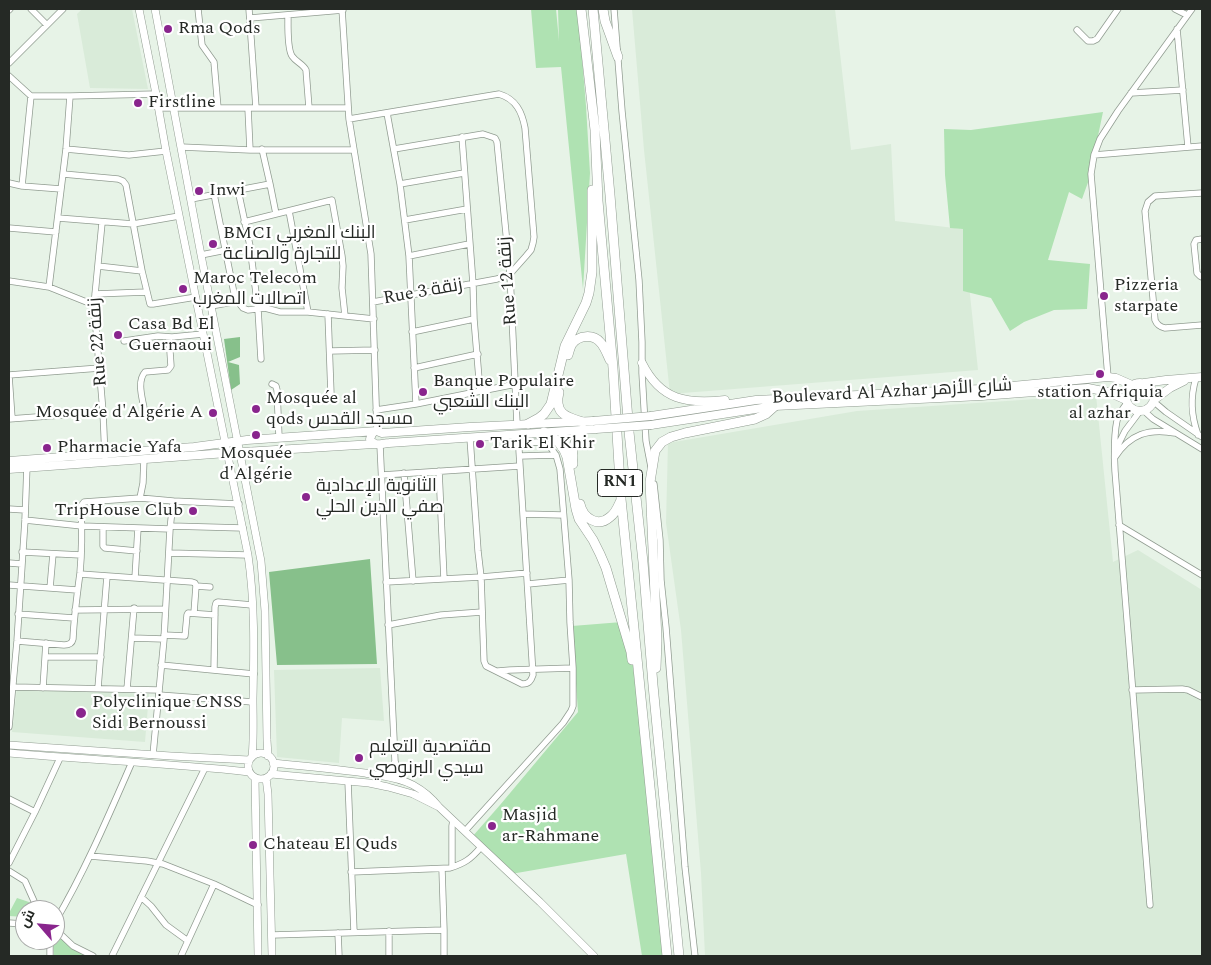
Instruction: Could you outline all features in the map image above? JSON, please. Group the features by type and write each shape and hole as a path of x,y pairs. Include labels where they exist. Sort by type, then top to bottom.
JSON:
{"highway":[{"name":"RN1","path":"582,9 595,130 598,200 613,368 621,500 666,956"},
{"name":"RN1","path":"593,9 629,432 643,562 679,956"},
{"path":"603,9 605,21 618,57"},
{"path":"528,424 544,414 551,404 565,346 589,293 592,272 595,130"},
{"path":"613,368 600,342 593,337 577,339 571,345 558,398 558,407 565,416 583,426 574,442 572,456 582,510 586,516 598,522 606,520 612,516 621,500"},
{"path":"653,685 657,640 650,491 651,470 655,452 659,445 671,437 756,419 775,406"},
{"path":"544,428 557,440 565,451 579,518 606,568 631,652 647,765"}],"main road":[{"path":"642,364 655,383 668,393 683,400 698,402 768,396 794,398"},
{"name":"Boulevard Al Azhar شارع الأزهر","path":"651,420 756,400 980,388 1108,377 1116,378 1132,385"},
{"path":"1144,383 1151,388 1154,394 1151,405 1141,411 1132,409 1126,402 1126,392 1132,385 1140,382 1195,378"},
{"path":"1153,400 1170,388 1195,378"},
{"name":"Boulevard Al Azhar شارع الأزهر","path":"651,420 775,406 981,396 1088,388 1108,392 1126,402"},
{"path":"583,426 592,421 651,420"},
{"path":"9,469 470,438 518,434 544,428 583,426 596,429 651,420"},
{"path":"9,461 194,447 279,438 517,424 528,424 544,428"},
{"path":"378,432 384,436 384,440 378,444"},
{"path":"378,432 371,436 370,439 378,444"}],"street":[{"path":"31,9 47,25"},
{"path":"9,63 63,9"},
{"path":"139,9 179,216 239,504 251,573 254,724 251,759 248,766 252,775 258,904 258,956"},
{"path":"158,9 201,255 260,551 265,611 267,740 268,756 273,763 273,770 269,776 268,794 272,956"},
{"path":"198,9 202,45 211,57 214,66 218,108"},
{"path":"249,9 256,108"},
{"path":"614,9 638,273 646,441 657,505 661,580 685,867 695,956"},
{"path":"1077,30 1088,41 1097,39 1118,9"},
{"path":"1175,9 1187,15"},
{"path":"1108,377 1091,174 1094,155 1104,132 1192,9"},
{"path":"250,18 286,13 342,10 349,119 370,243 378,432"},
{"path":"286,13 290,51 306,70 309,108"},
{"path":"1177,29 1188,147"},
{"path":"9,76 31,96 156,94"},
{"path":"1131,93 1183,90"},
{"path":"349,119 499,94 514,103 521,111 526,128 533,243 531,250 510,274"},
{"path":"22,186 31,96"},
{"path":"48,288 66,149 70,96"},
{"path":"158,108 348,108"},
{"path":"248,108 250,150"},
{"path":"387,113 400,184 409,256 416,404"},
{"name":"Rue 12 زنقة","path":"462,137 483,134 495,138 498,147 510,274 517,424"},
{"path":"394,149 462,137 480,391"},
{"path":"1094,155 1202,146"},
{"path":"181,147 250,150 354,150"},
{"path":"66,149 129,156 166,151"},
{"path":"262,149 276,214"},
{"path":"400,184 464,172"},
{"path":"63,174 118,180 126,184 146,292 150,304 196,297"},
{"path":"9,183 61,189"},
{"path":"191,199 270,184"},
{"path":"238,190 250,246 258,309 261,359"},
{"path":"1202,193 1155,196 1148,202 1145,211 1155,320 1157,324 1165,328 1202,325"},
{"path":"214,194 234,298 242,308 248,310 265,308 280,312 308,312 374,319"},
{"path":"244,222 332,200 342,256 342,288 345,316"},
{"path":"405,220 467,209"},
{"path":"290,211 308,312"},
{"path":"58,218 133,224 179,216"},
{"name":"Rue 22 زنقة","path":"102,223 94,305 106,462"},
{"path":"9,228 56,232"},
{"path":"1202,239 1195,241 1194,246 1197,273 1202,277"},
{"path":"409,256 469,244"},
{"path":"201,255 226,250"},
{"path":"98,266 142,270"},
{"name":"Rue 3 زنقة","path":"373,302 497,280 510,274"},
{"path":"9,281 48,288 94,305"},
{"path":"95,294 146,292"},
{"path":"211,306 233,302 234,298"},
{"path":"328,314 331,394"},
{"path":"412,332 474,319"},
{"path":"124,341 158,336 203,334"},
{"path":"144,408 141,381 145,372 168,370 172,366 169,337"},
{"path":"330,351 375,350"},
{"path":"414,368 478,354"},
{"path":"100,368 9,375 10,418 103,412"},
{"path":"1195,378 1192,406 1194,424 1200,436"},
{"path":"272,384 276,386 277,390 279,438"},
{"path":"376,410 516,384"},
{"path":"1153,400 1166,412 1200,436"},
{"path":"1126,402 1118,416 1114,456 1150,905"},
{"path":"1114,456 1125,431 1141,411 1202,449"},
{"path":"1114,456 1129,440 1140,434 1164,430 1175,433"},
{"path":"470,438 481,577 484,661 486,666 525,684 531,681 533,669 518,434"},
{"path":"465,831 568,717 573,706 569,580 560,469 556,455 546,443 519,443"},
{"path":"378,444 382,475 395,761 400,780 398,789"},
{"path":"520,456 556,455"},
{"path":"140,498 144,459"},
{"path":"9,727 17,641 27,460"},
{"path":"382,475 520,466"},
{"path":"439,471 444,579"},
{"path":"404,473 413,581"},
{"path":"17,641 64,645 72,642 80,574 81,506 84,502 140,498 239,504"},
{"path":"153,755 164,638 173,501"},
{"path":"9,509 25,510"},
{"path":"523,514 563,515"},
{"path":"25,520 103,527 243,528"},
{"path":"1119,525 1202,575"},
{"path":"103,527 103,546 105,548 137,551"},
{"path":"135,578 138,528"},
{"path":"22,552 81,555"},
{"path":"50,588 53,554"},
{"path":"169,554 248,555"},
{"path":"9,563 22,564"},
{"path":"386,582 527,573"},
{"path":"80,574 192,582 196,586 210,587"},
{"path":"98,688 107,576"},
{"path":"528,584 569,580"},
{"path":"9,585 77,590"},
{"path":"194,613 196,586"},
{"path":"214,670 214,615 216,603 252,604"},
{"path":"127,689 134,608"},
{"path":"75,610 165,609"},
{"path":"388,624 441,615 482,612"},
{"path":"132,638 185,636 188,613 214,615"},
{"path":"18,614 74,618"},
{"path":"43,688 46,643"},
{"path":"45,657 101,657"},
{"path":"161,665 254,674"},
{"path":"497,671 573,668"},
{"path":"13,687 127,689 253,702"},
{"path":"1132,690 1182,689 1201,695"},
{"path":"9,745 153,755 251,759 260,753 268,756"},
{"path":"9,753 205,768 252,775 260,779 269,776 369,783 388,786 413,794 439,807"},
{"path":"9,863 60,758"},
{"path":"388,786 395,761"},
{"path":"65,906 107,821 132,762"},
{"path":"273,763 328,768 390,777 422,790 432,797 439,807 540,902 594,956"},
{"path":"112,956 205,768"},
{"path":"348,781 354,932"},
{"path":"9,799 35,812"},
{"path":"452,867 453,820"},
{"path":"351,872 442,869 462,864 481,847"},
{"path":"90,856 158,863 214,884 258,904"},
{"path":"442,869 444,956"},
{"path":"9,871 25,881 34,900"},
{"path":"181,956 214,884"},
{"path":"141,897 166,925 188,940"},
{"path":"272,935 444,930"},
{"path":"389,932 389,956"},
{"path":"338,933 338,956"},
{"path":"65,938 74,946 93,956"}],"shaded area":[{"path":"82,9 132,9 148,89 90,88 77,14"},
{"path":"632,9 835,9 851,150 891,144 895,221 963,229 978,370 670,394 644,150"},
{"path":"1096,395 1113,562 1138,550 1202,590 1202,956 705,956 701,873 681,630 666,523 668,443 857,411"},
{"path":"380,668 384,721 342,718 339,763 277,757 274,670"},
{"name":"Polyclinique ِCNSS Sidi Bernoussi","path":"17,688 149,694 145,742 12,732"}],"green space":[{"path":"531,9 556,9 559,41 558,9 578,9 590,173 583,289 561,67 536,68"},
{"path":"1103,112 1091,174 1082,199 1069,192 1048,260 1090,264 1087,309 1054,310 1024,322 1010,331 991,298 963,291 963,229 950,228 945,175 944,129 971,130"},
{"path":"240,337 240,357 228,362 239,365 240,384 231,390 224,339"},
{"path":"370,559 377,664 277,665 269,572"},
{"path":"622,622 631,652 647,765 667,956 642,956 626,854 511,874 472,837 578,712 572,626"},
{"path":"15,902 15,916 9,916"},
{"path":"65,939 89,956 54,956 54,950 65,950"}],"place":[{"name":"Rma Qods","path":"168,29"},
{"name":"Firstline","path":"138,103"},
{"name":"Inwi","path":"199,191"},
{"name":"BMCI البنك المغربي للتجارة والصناعة","path":"213,244"},
{"name":"Maroc Telecom اتصالات المغرب","path":"183,289"},
{"name":"Pizzeria starpate","path":"1104,296"},
{"name":"Casa Bd El Guernaoui","path":"118,335"},
{"name":"station Afriquia al azhar","path":"1100,374"},
{"name":"Banque Populaire البنك الشعبي","path":"423,392"},
{"name":"Mosquée al qods مسجد القدس","path":"256,409"},
{"name":"Mosquée d'Algérie A","path":"213,413"},
{"name":"Mosquée d'Algérie","path":"256,435"},
{"name":"Tarik El Khir","path":"480,444"},
{"name":"Pharmacie Yafa","path":"47,448"},
{"name":"الثانوية الإعدادية صفي الدين الحلي","path":"306,497"},
{"name":"TripHouse Club","path":"193,511"},
{"name":"Polyclinique ِCNSS Sidi Bernoussi","path":"81,713"},
{"name":"مقتصدية التعليم سيدي البرنوصي","path":"359,758"},
{"name":"Masjid ar-Rahmane","path":"492,826"},
{"name":"Chateau El Quds","path":"253,845"}]}
